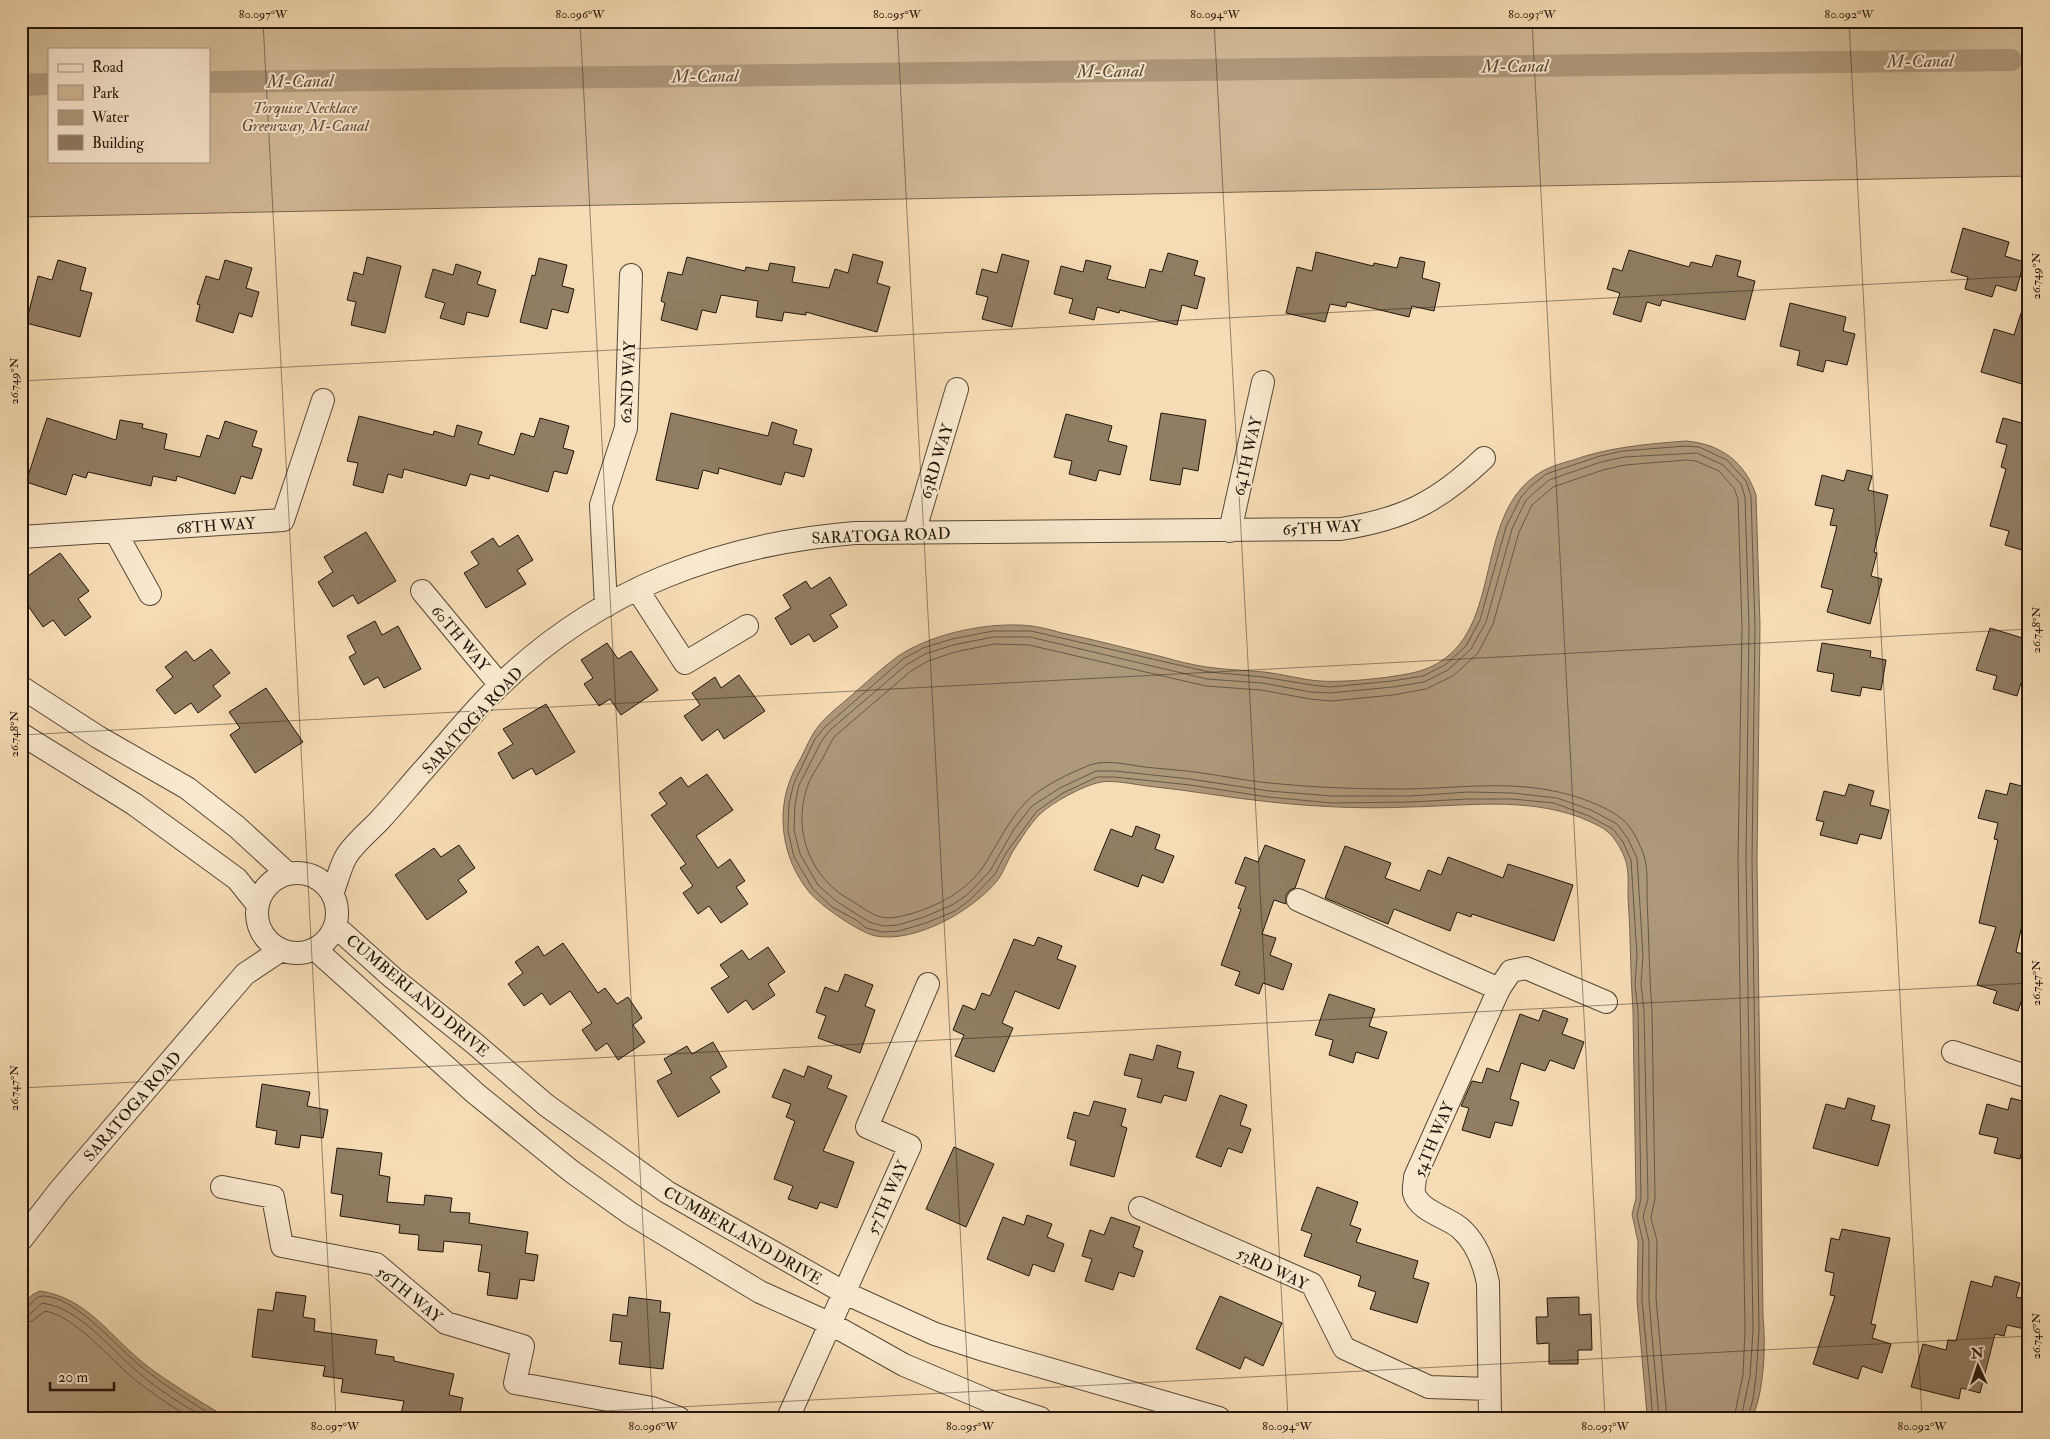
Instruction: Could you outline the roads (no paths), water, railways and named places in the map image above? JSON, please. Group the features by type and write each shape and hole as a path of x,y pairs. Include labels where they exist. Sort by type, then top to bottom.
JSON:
{"street":[{"name":"62ND WAY","path":"606,606 601,505 626,428 631,275"},
{"name":"64TH WAY","path":"1230,530 1264,382"},
{"name":"63RD WAY","path":"914,533 957,389"},
{"name":"68TH WAY","path":"21,538 283,520 323,400"},
{"name":"65TH WAY","path":"1230,530 1341,529 1373,524 1405,514 1434,499 1460,480 1484,458"},
{"name":"SARATOGA ROAD","path":"332,894 347,855 500,685 558,637 606,606 637,589 702,562 758,546 816,536 854,533 1230,530"},
{"path":"114,531 150,594"},
{"path":"637,589 685,663 747,626"},
{"name":"60TH WAY","path":"422,590 500,685"},
{"path":"21,687 98,736 187,788 296,874"},
{"path":"21,734 134,804 238,879 257,904"},
{"name":"SARATOGA ROAD","path":"296,874 347,855"},
{"path":"315,949 304,953 292,953 271,945 258,926 257,904 268,884 296,874 312,875 323,882 332,894"},
{"name":"CUMBERLAND DRIVE","path":"332,894 336,902 338,914 335,926 324,943 315,949 475,1093 571,1172 631,1214 760,1292 831,1324 904,1365 999,1404 1040,1418"},
{"path":"1298,900 1499,988"},
{"name":"SARATOGA ROAD","path":"245,974 258,926"},
{"name":"CUMBERLAND DRIVE","path":"335,926 393,978 546,1104 610,1151 667,1192 844,1293 944,1337 1219,1418"},
{"name":"SARATOGA ROAD","path":"21,1240 59,1191 245,974 282,950"},
{"name":"54TH WAY","path":"1490,1418 1488,1284 1485,1268 1471,1240 1461,1229 1422,1205 1414,1193 1415,1177 1499,988 1511,971 1526,968 1606,1002"},
{"name":"57TH WAY","path":"788,1418 910,1146 867,1127 928,984"},
{"path":"1953,1052 2029,1077"},
{"name":"56TH WAY","path":"222,1187 273,1197 282,1246 376,1264 446,1323 523,1346 516,1383 652,1408 679,1418"},
{"name":"53RD WAY","path":"1140,1208 1312,1284 1344,1348 1429,1387 1490,1389"}],"water":[{"path":"1686,441 1710,446 1730,457 1745,473 1756,495 1760,626 1757,860 1764,1341 1762,1382 1752,1418 1649,1418 1647,1414 1637,1300 1638,1242 1632,1214 1636,1198 1633,1011 1628,875 1626,862 1619,847 1612,836 1603,828 1579,817 1558,811 1516,805 1473,804 1375,808 1323,806 1288,804 1124,782 1101,782 1069,795 1040,814 1013,851 997,881 973,903 925,930 892,937 869,934 831,912 810,893 792,864 784,831 785,797 797,765 813,734 826,717 897,657 910,649 955,632 987,626 1023,625 1035,626 1196,665 1221,669 1257,671 1331,681 1358,680 1414,673 1450,655 1467,632 1479,606 1494,546 1504,517 1518,492 1541,472 1557,465 1615,449"},
{"path":"40,1291 57,1295 85,1310 146,1365 227,1418 21,1418 21,1306 32,1295"}],"waterway":[{"name":"M-Canal","path":"210,82 2011,60"},
{"name":"M-Canal","path":"21,85 48,84"}],"park label":[{"name":"Torquise Necklace Greenway, M-Canal","path":"305,116"}]}
